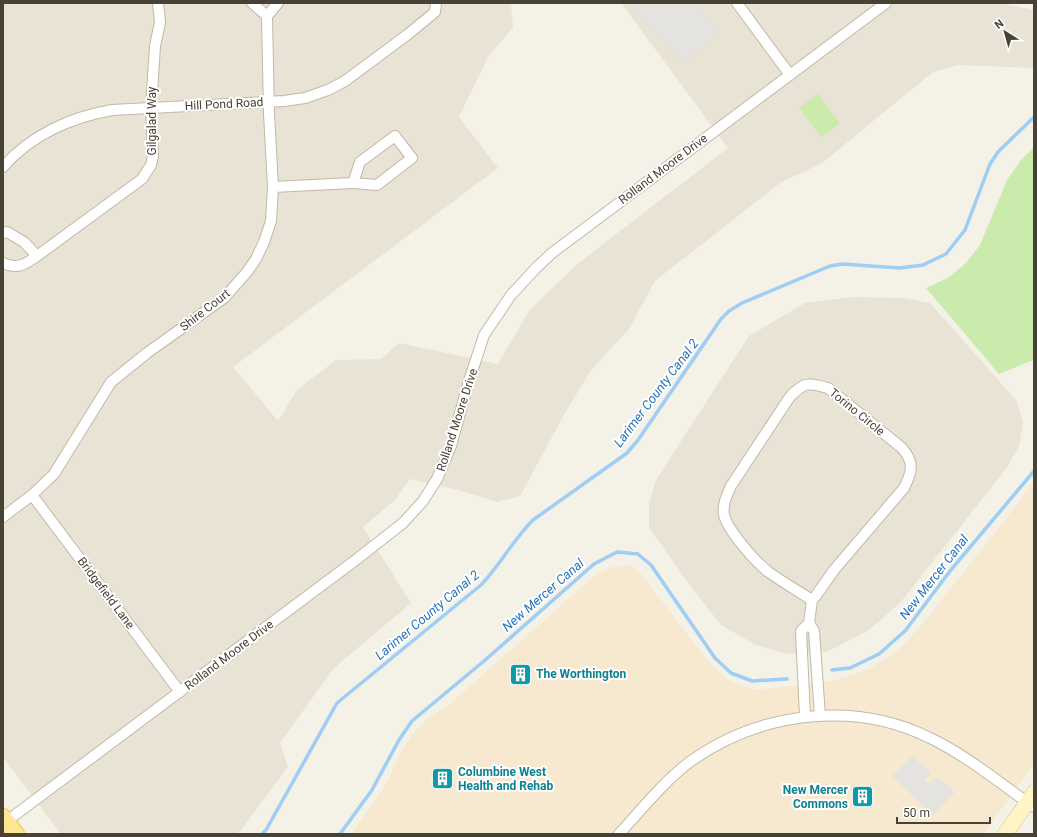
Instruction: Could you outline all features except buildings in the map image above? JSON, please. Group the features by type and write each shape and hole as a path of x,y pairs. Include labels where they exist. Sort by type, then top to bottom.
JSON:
{"main road":[{"path":"5,819 16,834"}],"street":[{"name":"Gilgalad Way","path":"3,263 8,266 18,267 27,263 142,179 151,165 153,156 150,108 155,46 160,22 158,3"},
{"path":"252,3 267,16 278,3"},
{"path":"737,3 790,75"},
{"name":"Rolland Moore Drive","path":"5,819 180,692 403,523 423,501 437,479 451,446 468,384 484,335 511,295 536,268 552,253 886,3"},
{"name":"Hill Pond Road","path":"3,167 32,141 50,130 94,113 112,110 284,101 306,98 328,90 345,80 407,35 435,8"},
{"name":"Shire Court","path":"3,517 32,495 54,474 110,382 147,353 224,298 247,272 256,259 264,242 271,220 273,187 267,16"},
{"path":"273,187 353,183 377,185 412,158 395,136 360,162 353,183"},
{"path":"3,233 7,232 24,242 37,256"},
{"name":"Torino Circle","path":"805,717 801,631 809,623 812,600 834,570 904,488 911,475 911,465 908,455 902,448 828,388 813,384 799,387 789,398 730,486 724,500 724,515 730,529 742,544 769,572 812,600"},
{"name":"Bridgefield Lane","path":"32,495 180,692"},
{"name":"Torino Circle","path":"809,623 814,631 820,716"},
{"path":"618,834 672,777 710,748 756,727 785,720 836,715 859,717 886,722 916,732 950,749 1032,801 1005,834"}],"shaded area":[{"path":"3,3 166,3 169,5 169,3 513,3 511,6 513,28 488,57 459,117 498,168 233,367 278,421 297,390 336,360 381,359 399,343 498,364 529,311 576,265 728,148 621,3 999,3 1034,10 1034,68 958,65 933,72 822,163 780,183 655,281 629,329 591,370 565,413 520,496 497,502 459,490 410,479 395,500 363,527 411,603 333,669 280,743 288,767 241,830 235,834 61,834 3,757"},
{"path":"628,3 708,3 701,10 718,33 682,62 662,35 654,38"},
{"path":"854,297 904,298 930,303 1016,400 1023,421 1019,446 1006,469 899,604 869,630 827,652 789,654 756,645 721,625 685,579 649,527 649,504 656,480 749,336 805,303"},
{"path":"1034,481 1034,763 984,834 351,834 387,783 401,751 415,731 431,716 451,703 594,576 612,567 628,565 638,570 708,661 728,680 754,690 833,681 869,669 897,651 919,628"},
{"path":"912,756 931,773 924,781 928,783 932,782 937,777 955,792 933,815 892,776"}],"green space":[{"path":"818,94 840,123 821,137 799,108"},
{"path":"1034,147 1034,361 999,374 926,288 948,278 966,263 980,245 1007,180 1021,160"}],"waterway":[{"name":"Larimer County Canal 2","path":"262,834 266,830 337,703 481,585 533,520 627,453 638,440 721,319 729,311 742,303 830,266 842,264 900,268 923,265 946,254 965,230 990,164 998,152 1034,117"},
{"name":"New Mercer Canal","path":"832,670 850,668 879,654 905,631 950,571 1034,471"},
{"name":"New Mercer Canal","path":"340,834 372,790 399,740 412,721 484,661 594,564 617,552 638,554 651,565 715,658 731,673 752,681 787,679"}],"place":[{"name":"The Worthington","path":"520,674"},
{"name":"Columbine West Health and Rehab","path":"442,779"},
{"name":"New Mercer Commons","path":"863,797"}]}
